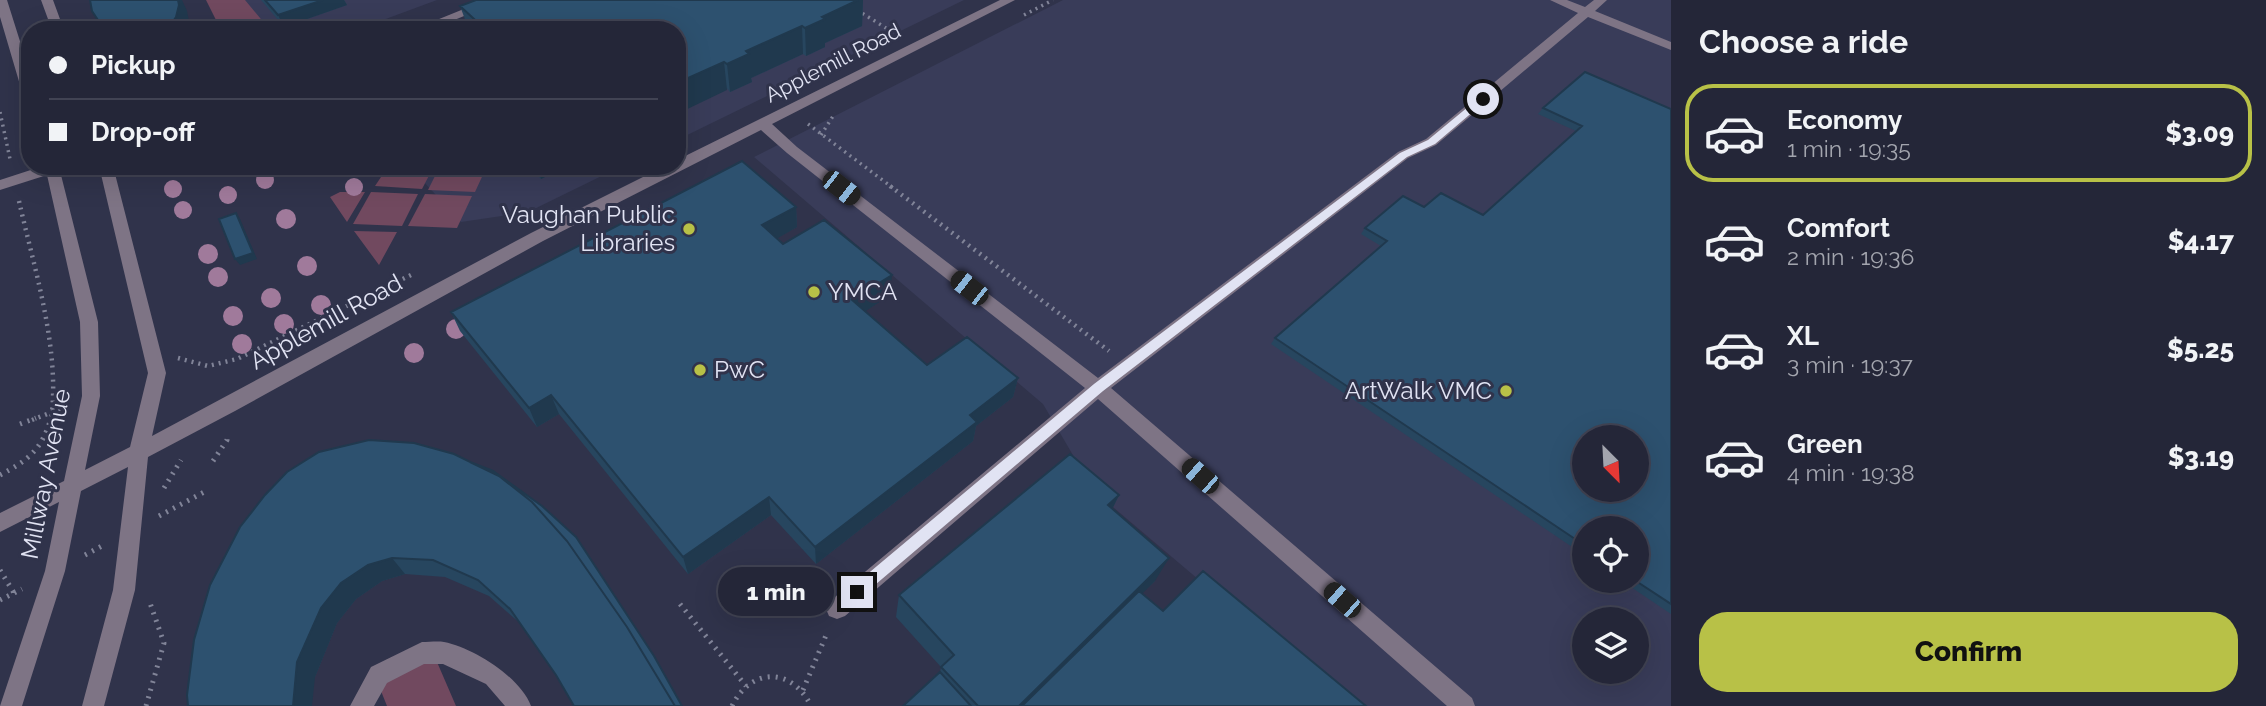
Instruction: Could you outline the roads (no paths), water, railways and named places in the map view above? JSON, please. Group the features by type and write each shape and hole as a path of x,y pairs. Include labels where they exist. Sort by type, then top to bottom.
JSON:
{"street":[{"path":"1,0 21,66"},
{"path":"47,0 55,21"},
{"path":"442,21 497,0"},
{"name":"Applemill Road","path":"686,161 1009,0"},
{"path":"1556,0 1671,46"},
{"path":"837,609 1098,388 1403,155 1432,142 1601,0"},
{"path":"762,123 809,163 1098,388 1464,706"},
{"path":"7,183 30,175"},
{"name":"Millway Avenue","path":"11,706 55,571 91,396 89,322 56,175"},
{"path":"93,706 124,590 139,451 157,373 108,175"},
{"name":"Applemill Road","path":"0,523 229,406 537,236 659,175"},
{"path":"361,706 379,675 422,653 443,653 494,676 520,706"}],"place":[{"name":"Vaughan Public Libraries","path":"689,229"},
{"name":"YMCA","path":"814,292"},
{"name":"PwC","path":"700,370"},
{"name":"ArtWalk VMC","path":"1506,391"}]}
